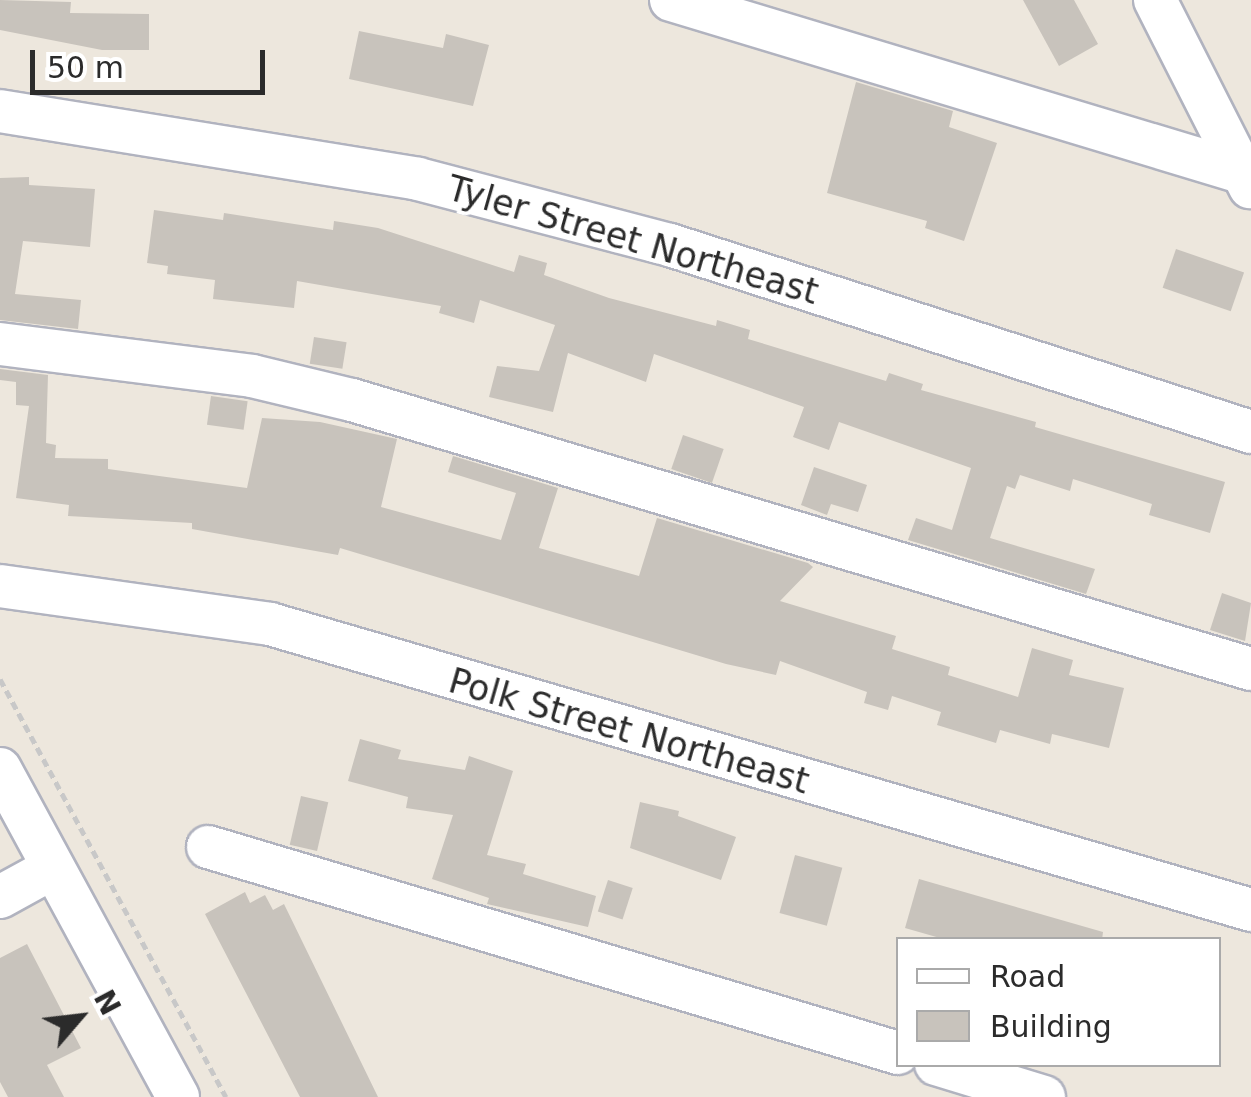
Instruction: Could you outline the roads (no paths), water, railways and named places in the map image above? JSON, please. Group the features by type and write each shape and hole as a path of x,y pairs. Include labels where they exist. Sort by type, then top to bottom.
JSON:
{"street":[{"path":"670,0 1248,179"},
{"path":"1155,0 1248,179"},
{"name":"Tyler Street Northeast","path":"0,111 418,179 670,245 1251,432"},
{"path":"0,344 252,376 352,400 1251,668"},
{"name":"Polk Street Northeast","path":"0,586 270,624 1251,910"},
{"path":"0,769 178,1097"},
{"path":"208,846 896,1052"},
{"path":"0,897 53,868"},
{"path":"946,1067 1044,1097"}]}
